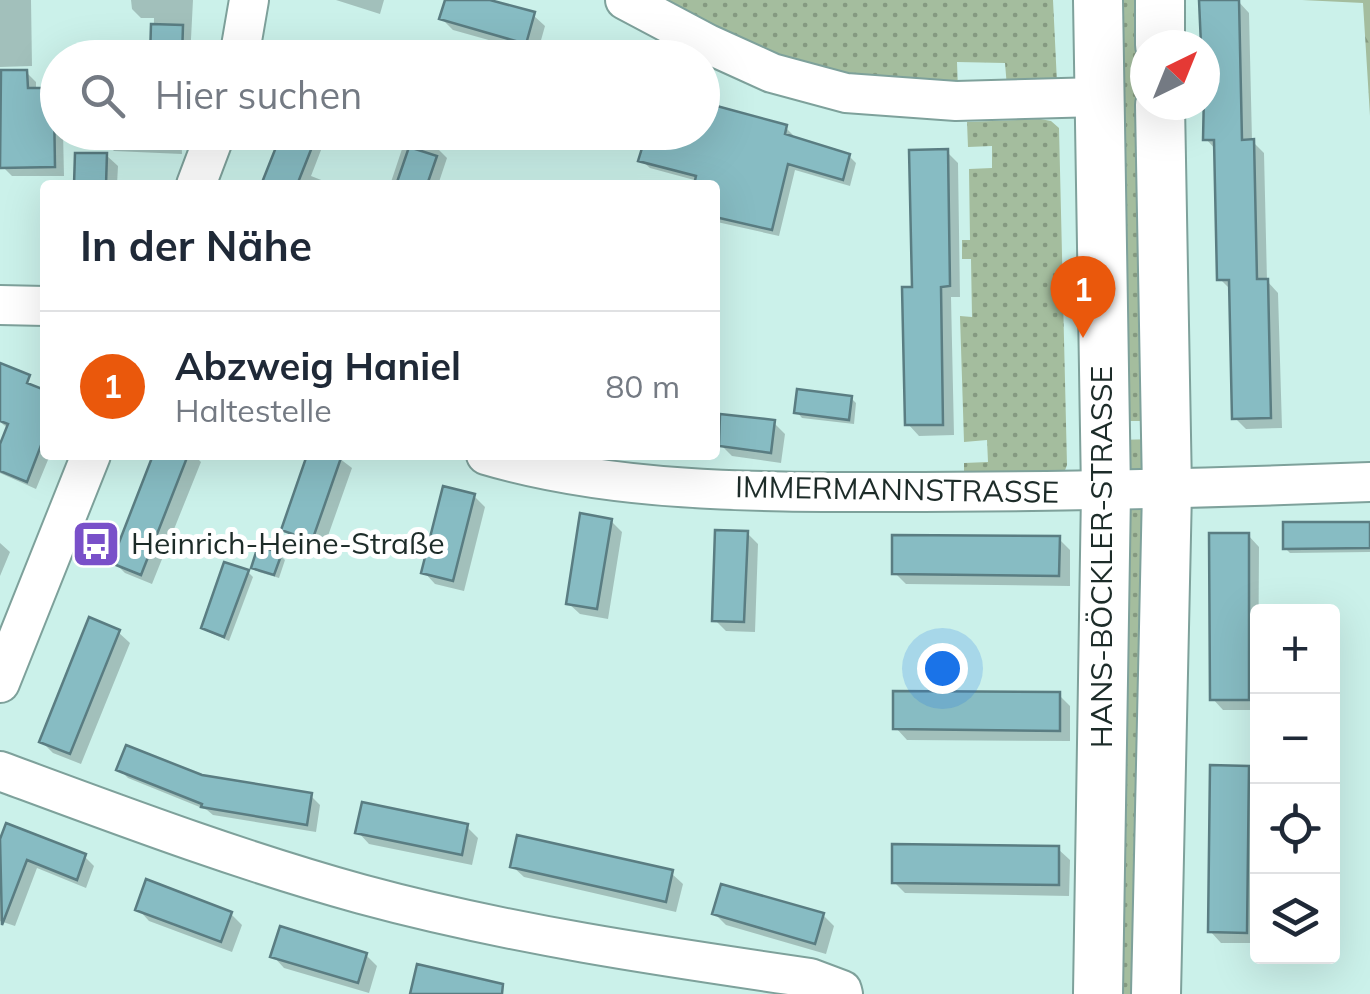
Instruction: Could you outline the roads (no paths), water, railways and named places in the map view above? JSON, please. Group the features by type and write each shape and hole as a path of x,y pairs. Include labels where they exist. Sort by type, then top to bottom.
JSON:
{"main road":[{"name":"HANS-BÖCKLER-STRASSE","path":"1098,0 1106,492 1098,994"},
{"path":"1160,0 1160,30"},
{"name":"HANS-BÖCKLER-STRASSE","path":"1156,994 1166,490 1160,120"}],"street":[{"path":"242,40 250,0"},
{"path":"625,0 700,40"},
{"path":"720,49 772,73 846,93 956,101 1098,97"},
{"path":"198,180 209,150"},
{"path":"0,305 40,306"},
{"path":"0,683 89,460"},
{"name":"IMMERMANNSTRASSE","path":"508,460 663,486 792,492 1106,492 1370,482"},
{"path":"0,772 199,844 362,894 584,945 810,978 842,990 843,994"}],"place":[{"name":"Abzweig Haniel","path":"1083,338"},
{"name":"Heinrich-Heine-Straße","path":"96,544"}]}
